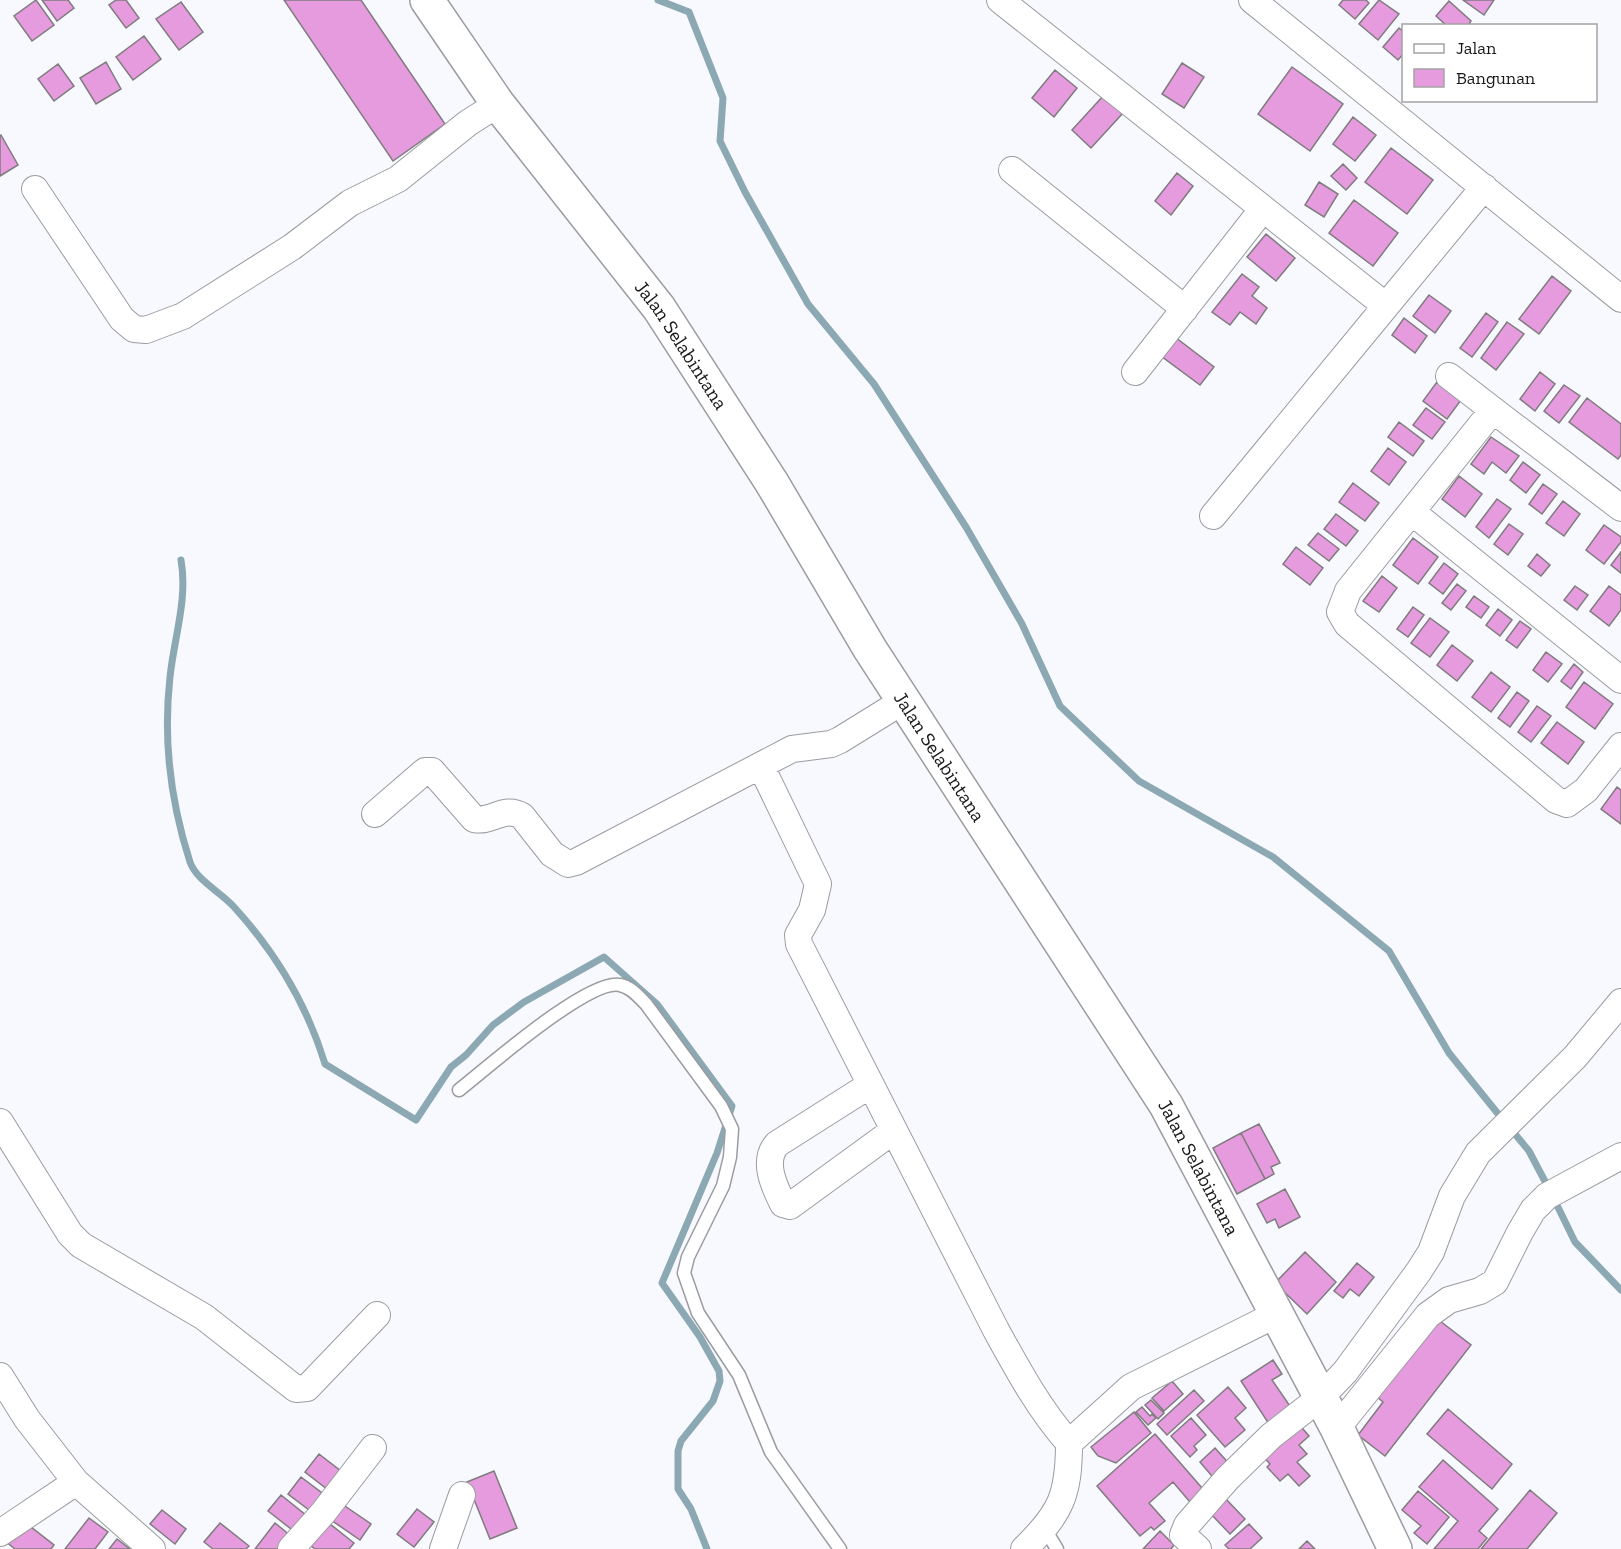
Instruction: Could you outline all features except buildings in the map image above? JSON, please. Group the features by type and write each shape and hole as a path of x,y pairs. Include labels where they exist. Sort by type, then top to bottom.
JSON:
{"street":[{"name":"Jalan Selabintana","path":"427,0 498,104 659,308 772,483 903,701 1067,949 1166,1105 1232,1228 1275,1315 1337,1428 1395,1549"},
{"path":"1000,0 1262,210 1386,306"},
{"path":"1252,0 1621,299"},
{"path":"35,189 122,319 134,329 146,330 183,316 292,247 350,203 398,179 468,123 498,104"},
{"path":"1012,170 1185,309"},
{"path":"1213,516 1484,187"},
{"path":"1135,372 1262,210"},
{"path":"1449,376 1620,503"},
{"path":"1493,410 1343,599 1340,612 1347,624 1556,800 1567,804 1579,797 1621,746"},
{"path":"1412,512 1621,681"},
{"path":"375,814 425,771 432,771 474,819 485,820 509,811 516,812 522,816 552,854 568,864 586,858 792,749 831,744 903,701"},
{"path":"761,766 818,884 812,910 798,936 799,944 893,1131 1026,1385 1050,1422 1069,1443 1069,1464 1063,1498 1051,1539 1024,1549"},
{"path":"1198,1549 1183,1535 1187,1525 1227,1479 1271,1436 1321,1397 1345,1372 1431,1252 1456,1188 1478,1153 1575,1057 1621,1002"},
{"path":"870,1085 777,1144 771,1151 768,1160 783,1204 790,1206 893,1131"},
{"path":"0,1122 69,1233 81,1245 204,1317 296,1389 307,1388 377,1315"},
{"path":"1337,1428 1428,1315 1449,1300 1480,1291 1495,1281 1529,1218 1547,1196 1621,1156"},
{"path":"1069,1443 1131,1387 1275,1315"},
{"path":"0,1376 38,1435 76,1482 152,1549"},
{"path":"291,1549 323,1513 373,1448"},
{"path":"0,1533 76,1482"},
{"path":"444,1549 462,1495"}],"lane":[{"path":"459,1090 575,1000 602,988 620,985 633,991 646,1004 722,1106 732,1129 730,1158 723,1186 687,1257 684,1273 698,1313 739,1375 771,1452 840,1549"}],"waterway":[{"path":"658,0 689,12 723,98 720,141 745,192 808,304 874,384 966,527 1022,624 1060,706 1139,781 1273,857 1389,951 1449,1053 1503,1120"},
{"path":"181,560 182,604 170,677 168,747 173,794 183,840 193,869 234,907 277,961 309,1021 325,1064 416,1120 451,1067 466,1055 493,1025 524,1002 604,957 657,1004 732,1106 717,1153 662,1283 700,1337 719,1371 720,1381 713,1401 681,1441 678,1451 678,1489 691,1509 707,1549"},
{"path":"1510,1128 1529,1151 1549,1189"},
{"path":"1554,1199 1575,1242 1621,1290"}]}
